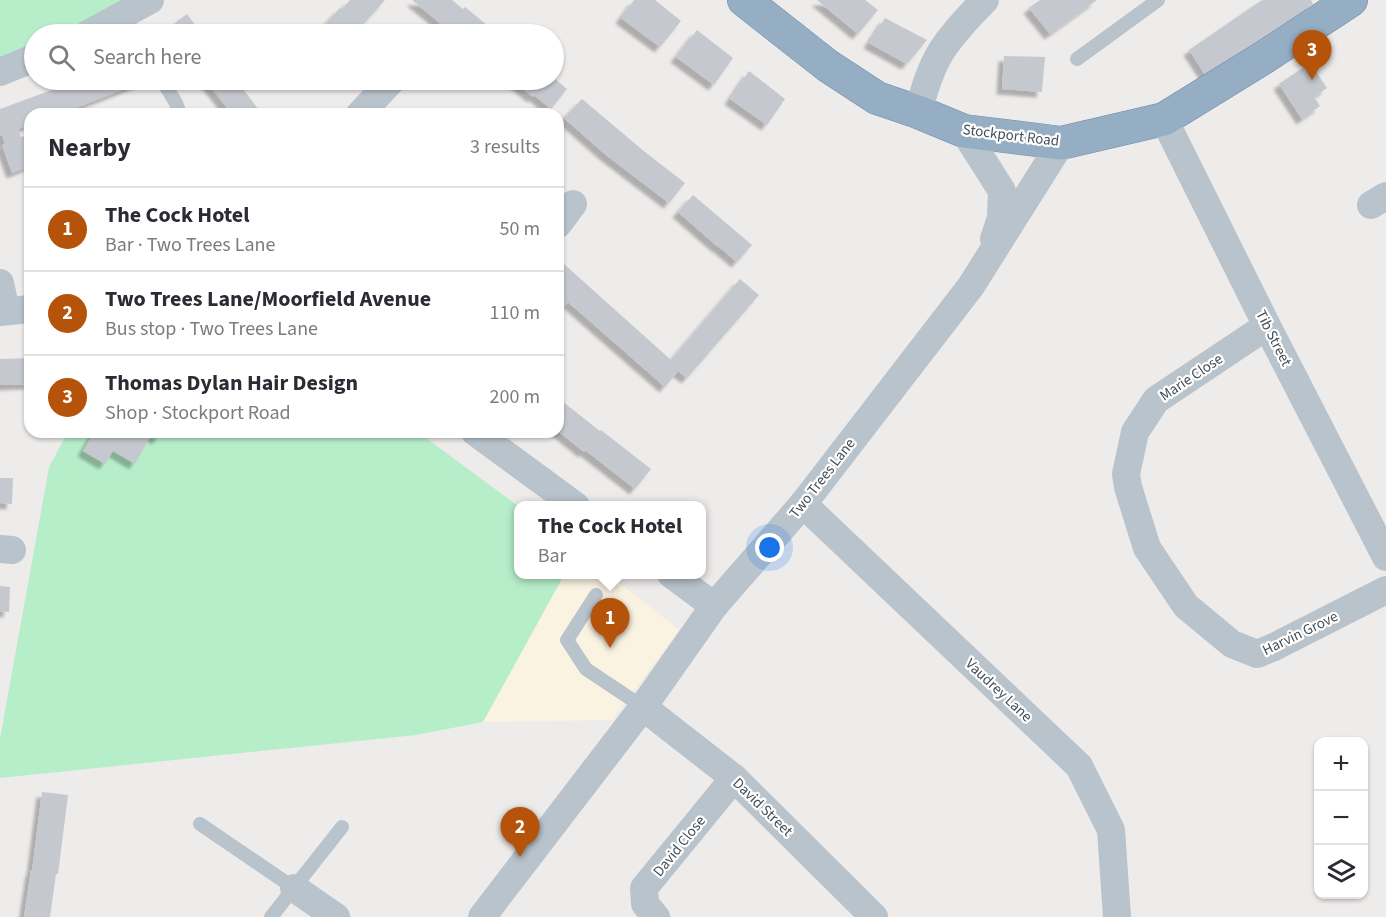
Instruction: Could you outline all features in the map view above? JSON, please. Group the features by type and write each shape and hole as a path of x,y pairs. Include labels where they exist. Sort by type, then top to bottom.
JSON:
{"highway":[{"name":"Stockport Road","path":"744,0 838,72 877,98 964,131 1061,143 1164,119 1254,64 1351,0"}],"street":[{"path":"130,24 150,0"},
{"path":"918,112 925,86 941,52 963,22 985,0"},
{"path":"0,72 24,62"},
{"path":"366,108 383,90"},
{"name":"Tib Street","path":"1164,119 1386,557"},
{"path":"964,131 1002,191 1001,218 986,264"},
{"name":"Two Trees Lane","path":"482,917 643,706 714,606 803,504 971,286 1061,143"},
{"path":"0,283 12,311"},
{"name":"Marie Close","path":"1148,548 1126,474 1135,432 1156,400 1267,326"},
{"path":"483,438 569,501"},
{"name":"Vaudrey Lane","path":"803,504 1079,766 1111,830 1117,917"},
{"name":"Harvin Grove","path":"1148,548 1186,606 1232,644 1257,654 1386,590"},
{"path":"678,579 714,606"},
{"name":"David Street","path":"643,706 734,778 874,917"},
{"name":"David Close","path":"656,917 645,904 644,888 734,778"},
{"path":"294,888 336,917"}],"lane":[{"path":"1077,59 1158,0"},
{"path":"168,90 178,108"},
{"path":"596,596 567,640 586,669 643,706"},
{"path":"200,824 294,888"},
{"path":"272,917 342,827"}],"shaded area":[{"path":"562,579 615,579 679,630 612,720 483,722"}],"green space":[{"path":"0,0 125,0 79,24 24,24 24,50 0,59"},
{"path":"65,438 426,438 514,503 514,579 562,579 483,722 416,735 0,778 0,739 49,467"}],"building":[{"path":"350,0 385,0 364,24 325,24 340,8 342,9"},
{"path":"412,0 452,0 463,9 465,7 486,24 441,24"},
{"path":"634,0 655,0 681,21 660,47 621,18"},
{"path":"817,0 865,0 878,10 858,34"},
{"path":"1040,0 1097,0 1050,34 1029,8"},
{"path":"1262,0 1311,0 1313,4 1206,76 1189,50"},
{"path":"187,14 194,24 174,24"},
{"path":"885,18 927,40 907,64 869,43"},
{"path":"697,30 733,58 714,85 676,57"},
{"path":"1004,56 1045,57 1042,92 1002,89"},
{"path":"1310,63 1327,88 1314,97 1320,106 1302,119 1279,84"},
{"path":"749,71 785,99 767,125 730,99"},
{"path":"564,86 567,89 552,108 534,95 533,97 524,90 564,90"},
{"path":"52,90 122,90 75,108 24,108 24,127 18,129 21,137 24,136 24,168 12,173 2,145 5,144 2,135 0,136 0,109"},
{"path":"213,90 244,90 257,108 227,108"},
{"path":"582,99 685,183 669,203 606,155 564,118"},
{"path":"693,195 752,245 737,262 678,212"},
{"path":"564,264 671,360 740,279 759,295 687,378 678,371 665,387 568,302 564,307"},
{"path":"24,358 24,384 0,385 0,359"},
{"path":"564,403 651,469 635,489 585,450 584,452 564,436"},
{"path":"91,438 149,438 135,464 113,451 105,464 83,451"},
{"path":"0,478 13,478 12,504 0,503"},
{"path":"0,586 10,587 9,612 0,611"},
{"path":"42,792 68,795 58,874 56,874 50,917 24,917 32,871"}],"place":[{"name":"Thomas Dylan Hair Design","path":"1312,80"},
{"name":"The Cock Hotel","path":"610,648"},
{"name":"Two Trees Lane/Moorfield Avenue","path":"520,857"}]}
